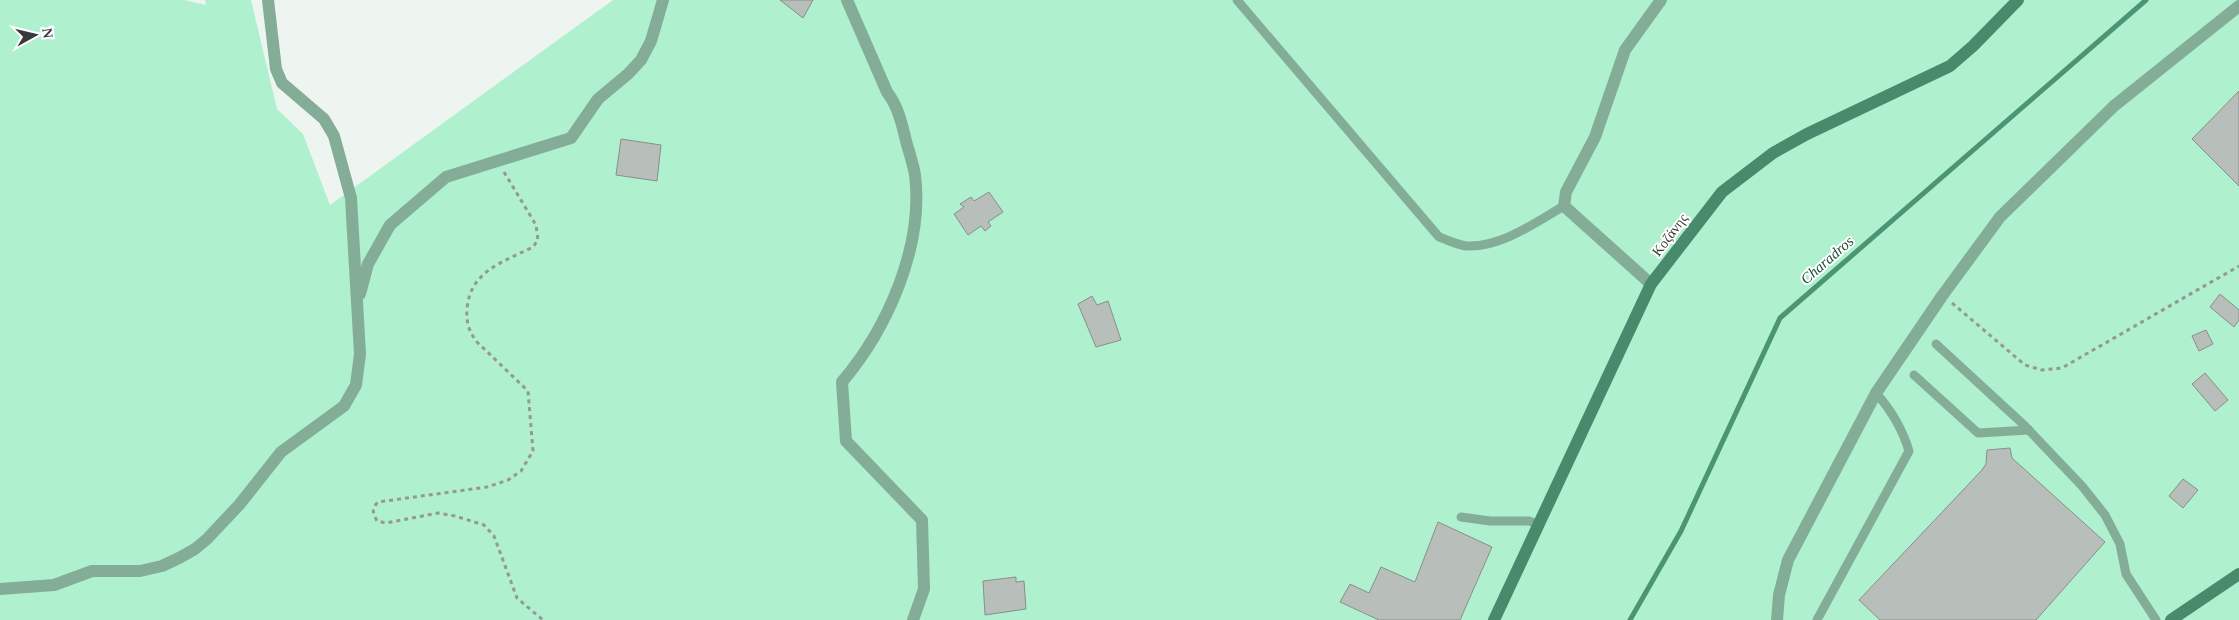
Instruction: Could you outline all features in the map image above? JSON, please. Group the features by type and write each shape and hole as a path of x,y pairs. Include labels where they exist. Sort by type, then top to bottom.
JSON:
{"street":[{"path":"0,589 54,585 92,572 140,571 162,566 195,549 240,505 281,452 344,406 356,385 360,354 351,198 334,136 324,119 282,83 276,69 268,0"},
{"path":"356,306 368,264 390,225 446,177 572,138 598,99 628,74 641,60 651,41 663,0"},
{"path":"846,0 887,92 895,102 915,176 913,227 900,280 877,334 858,363 842,382 846,441 922,520 924,589 913,620"},
{"path":"1651,284 1564,206 1566,192 1595,137 1625,50 1661,0"},
{"name":"Κοζάνης","path":"1494,620 1651,284 1722,192 1739,177 1807,134 1950,66 1974,46 2018,0"},
{"path":"1777,620 1779,595 1788,560 1876,394 1942,296 2000,217 2114,106 2239,6"},
{"path":"2171,620 2239,574"}],"lane":[{"path":"1237,0 1439,237 1467,246 1490,244 1522,230 1564,206"},
{"path":"1936,344 2029,430 2082,486 2105,515 2120,544 2126,574 2156,620"},
{"path":"1914,375 1978,433 2029,430"},
{"path":"1817,620 1909,451 1904,433 1891,410 1876,394"},
{"path":"1461,517 1490,521 1529,521 1538,524"}],"path":[{"path":"497,161 536,225 538,240 533,247 479,278 468,298 467,320 471,334 477,342 528,391 533,451 521,471 508,480 487,487 378,502 373,507 373,512 376,521 386,523 438,513 484,525 497,542 517,598 543,620"},
{"path":"1942,296 1965,312 2025,365 2042,370 2062,368 2239,266"}],"green space":[{"path":"0,0 184,0 206,5 205,0 251,0 277,109 303,134 330,205 613,0 2239,0 2239,620 0,620"}],"building":[{"path":"780,0 813,0 803,18"},
{"path":"2239,91 2239,186 2192,139"},
{"path":"621,139 661,145 657,181 616,175"},
{"path":"989,192 1003,212 988,222 991,226 985,231 981,226 968,235 954,214 964,207 960,204 971,197 974,201"},
{"path":"2220,294 2239,310 2239,320 2234,327 2210,307"},
{"path":"1092,296 1097,305 1108,301 1121,340 1096,347 1078,304"},
{"path":"2206,330 2213,344 2199,351 2192,336"},
{"path":"2205,373 2228,400 2215,411 2192,384"},
{"path":"2010,448 2012,458 2105,542 2036,620 1880,620 1859,600 1982,470 1986,464 1987,450"},
{"path":"2183,479 2198,490 2183,508 2169,496"},
{"path":"1438,522 1492,547 1460,620 1379,620 1340,602 1350,584 1369,593 1381,567 1415,582"},
{"path":"1016,577 1016,582 1024,581 1026,609 985,615 983,581"}],"waterway":[{"name":"Charadros","path":"1630,620 1681,531 1780,318 2146,0"}]}
